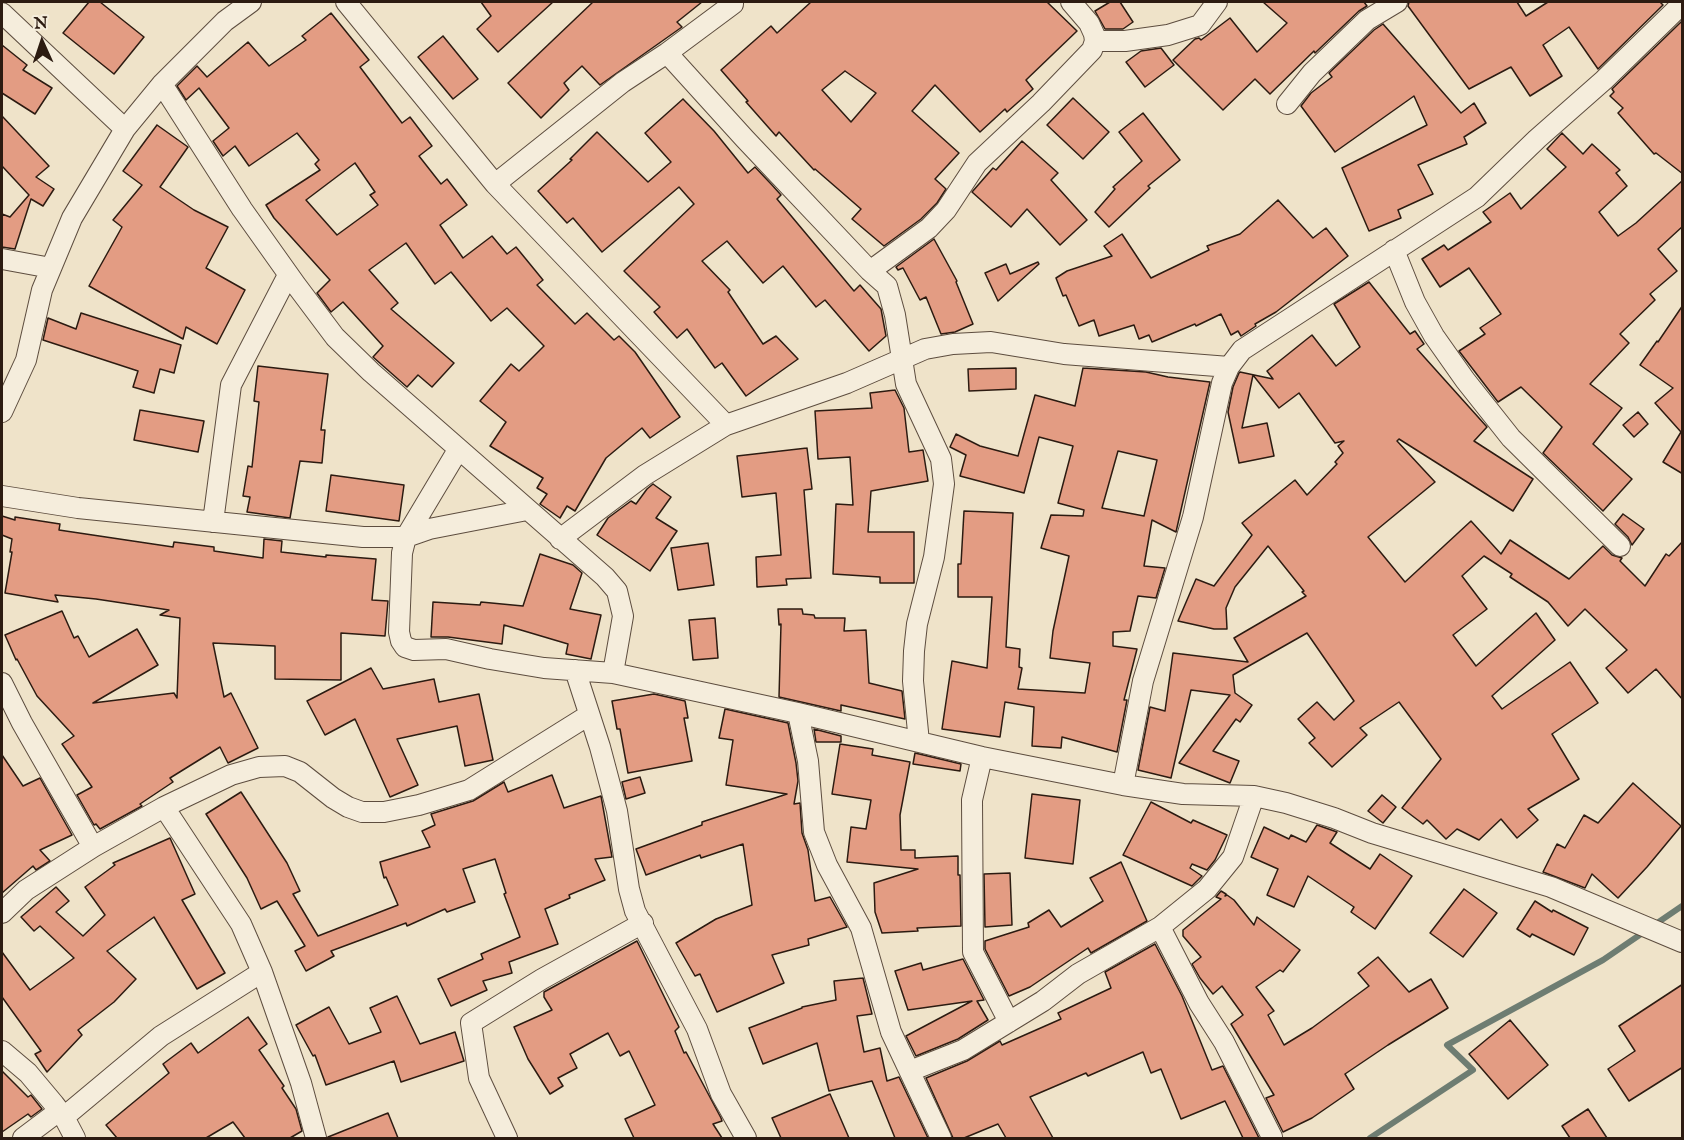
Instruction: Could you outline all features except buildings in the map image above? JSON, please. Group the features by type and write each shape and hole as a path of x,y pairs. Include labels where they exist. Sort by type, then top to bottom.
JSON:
{"street":[{"path":"2,412 26,360 42,290 72,218 125,129 162,84 225,21 251,2"},
{"path":"346,2 495,184 726,425"},
{"path":"495,184 623,82 667,53 733,2"},
{"path":"870,271 929,228 946,210 977,163 1041,103 1092,50 1095,41 1094,34 1089,23 1071,2"},
{"path":"1095,41 1125,41 1168,35 1200,25 1217,2"},
{"path":"1287,104 1312,73 1367,20 1397,2"},
{"path":"1123,785 1143,681 1193,517 1222,383 1229,367 1242,351 1478,197 1683,4"},
{"path":"2,13 125,129"},
{"path":"667,53 745,139 870,271 887,286 895,315 906,384 934,440 941,459 944,484 934,557 917,624 914,651 913,681 919,742"},
{"path":"162,84 242,208 288,275 335,337 458,450 605,577 617,591 623,616 613,673"},
{"path":"1394,250 1434,336 1465,380 1511,438 1620,546"},
{"path":"2,259 51,268"},
{"path":"213,522 231,385 288,275"},
{"path":"560,539 645,475 726,425 847,383 925,349 953,344 991,342 1064,354 1229,367"},
{"path":"458,450 406,537 402,553 399,632 405,647 414,650 446,649 490,659 613,673 798,712 982,757 1123,785 1183,794 1254,796 1286,803 1372,833 1551,887 1683,942"},
{"path":"2,496 78,508 363,537 406,537 429,530 527,510"},
{"path":"575,670 600,747 617,811 629,889 635,911 697,1029 721,1094 746,1138"},
{"path":"2,683 22,723 93,847"},
{"path":"798,712 808,761 814,832 827,865 861,928 891,1032 941,1138"},
{"path":"2,913 26,890 93,847 164,807 231,775 260,767 285,766 300,772 333,798 362,812 384,812 419,805 469,790 589,716"},
{"path":"982,757 972,800 973,952 1009,1022"},
{"path":"910,1071 963,1050 1043,1001 1078,974 1160,927 1207,889 1233,857 1254,796"},
{"path":"164,807 241,924 262,972 301,1083 316,1138"},
{"path":"507,1138 479,1078 471,1023 543,979 643,923"},
{"path":"1160,927 1199,1003 1224,1042 1272,1137"},
{"path":"23,1138 62,1114 161,1036 262,972"},
{"path":"2,1051 28,1073 62,1114 75,1138"}],"waterway":[{"path":"1370,1138 1473,1070 1447,1045 1603,960 1682,906"}]}
